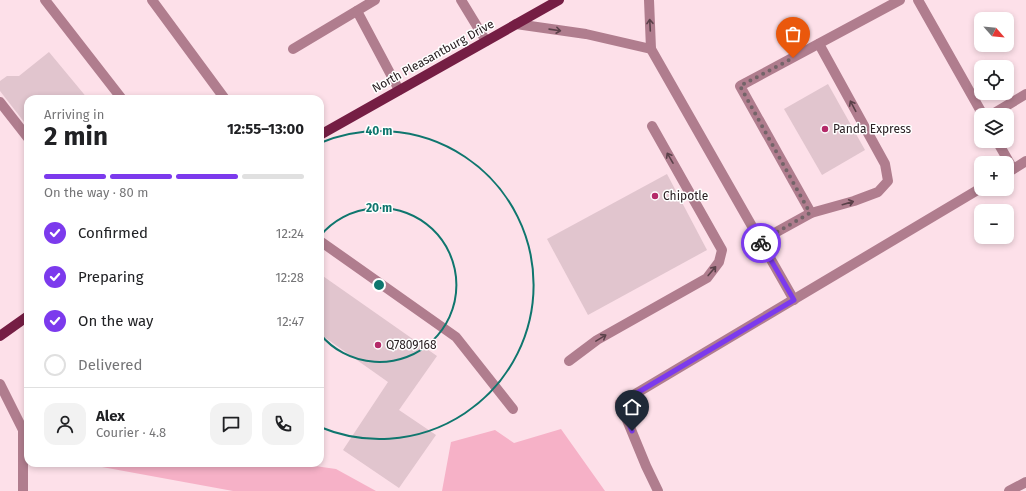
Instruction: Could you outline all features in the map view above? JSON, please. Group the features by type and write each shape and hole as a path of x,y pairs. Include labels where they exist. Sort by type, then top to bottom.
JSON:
{"main road":[{"name":"North Pleasantburg Drive","path":"324,133 559,0"},
{"path":"0,336 24,319"}],"lane":[{"path":"45,0 119,95"},
{"path":"152,0 221,95"},
{"path":"293,49 375,0"},
{"path":"461,0 486,41"},
{"path":"649,0 651,49 794,300"},
{"path":"810,213 740,86 900,0"},
{"path":"918,0 979,108"},
{"path":"357,11 399,90"},
{"path":"516,24 586,34 651,49"},
{"path":"760,242 810,213 854,201 878,192 888,181 885,164 820,44"},
{"path":"1003,108 1026,94"},
{"path":"0,102 24,133"},
{"path":"569,361 597,340 706,278 719,262 722,250 652,126"},
{"path":"1014,168 1026,161"},
{"path":"658,491 620,403 974,192"},
{"path":"324,244 456,337 513,409"},
{"path":"0,384 24,430 24,491"},
{"path":"1010,491 1026,482"}],"shaded area":[{"path":"561,429 605,491 442,491 451,442 495,430 514,443"},
{"path":"102,467 322,467 336,469 376,491 233,491"}],"building":[{"path":"49,52 85,95 24,95 24,122 0,91 0,81 7,76 19,76"},
{"name":"Panda Express","path":"828,84 865,150 822,175 784,109"},
{"path":"667,174 707,250 588,315 547,239"},
{"path":"324,277 437,356 399,410 436,435 399,488 343,450 388,382 324,337"}],"way so far":[{"path":"761,243 760,242 810,213 740,86 793,58"}],"place":[{"name":"Panda Express","path":"825,129"},
{"name":"Chipotle","path":"655,196"},
{"name":"Q7809168","path":"378,345"}],"route":[{"path":"632,431 620,403 794,300 761,243"}]}
